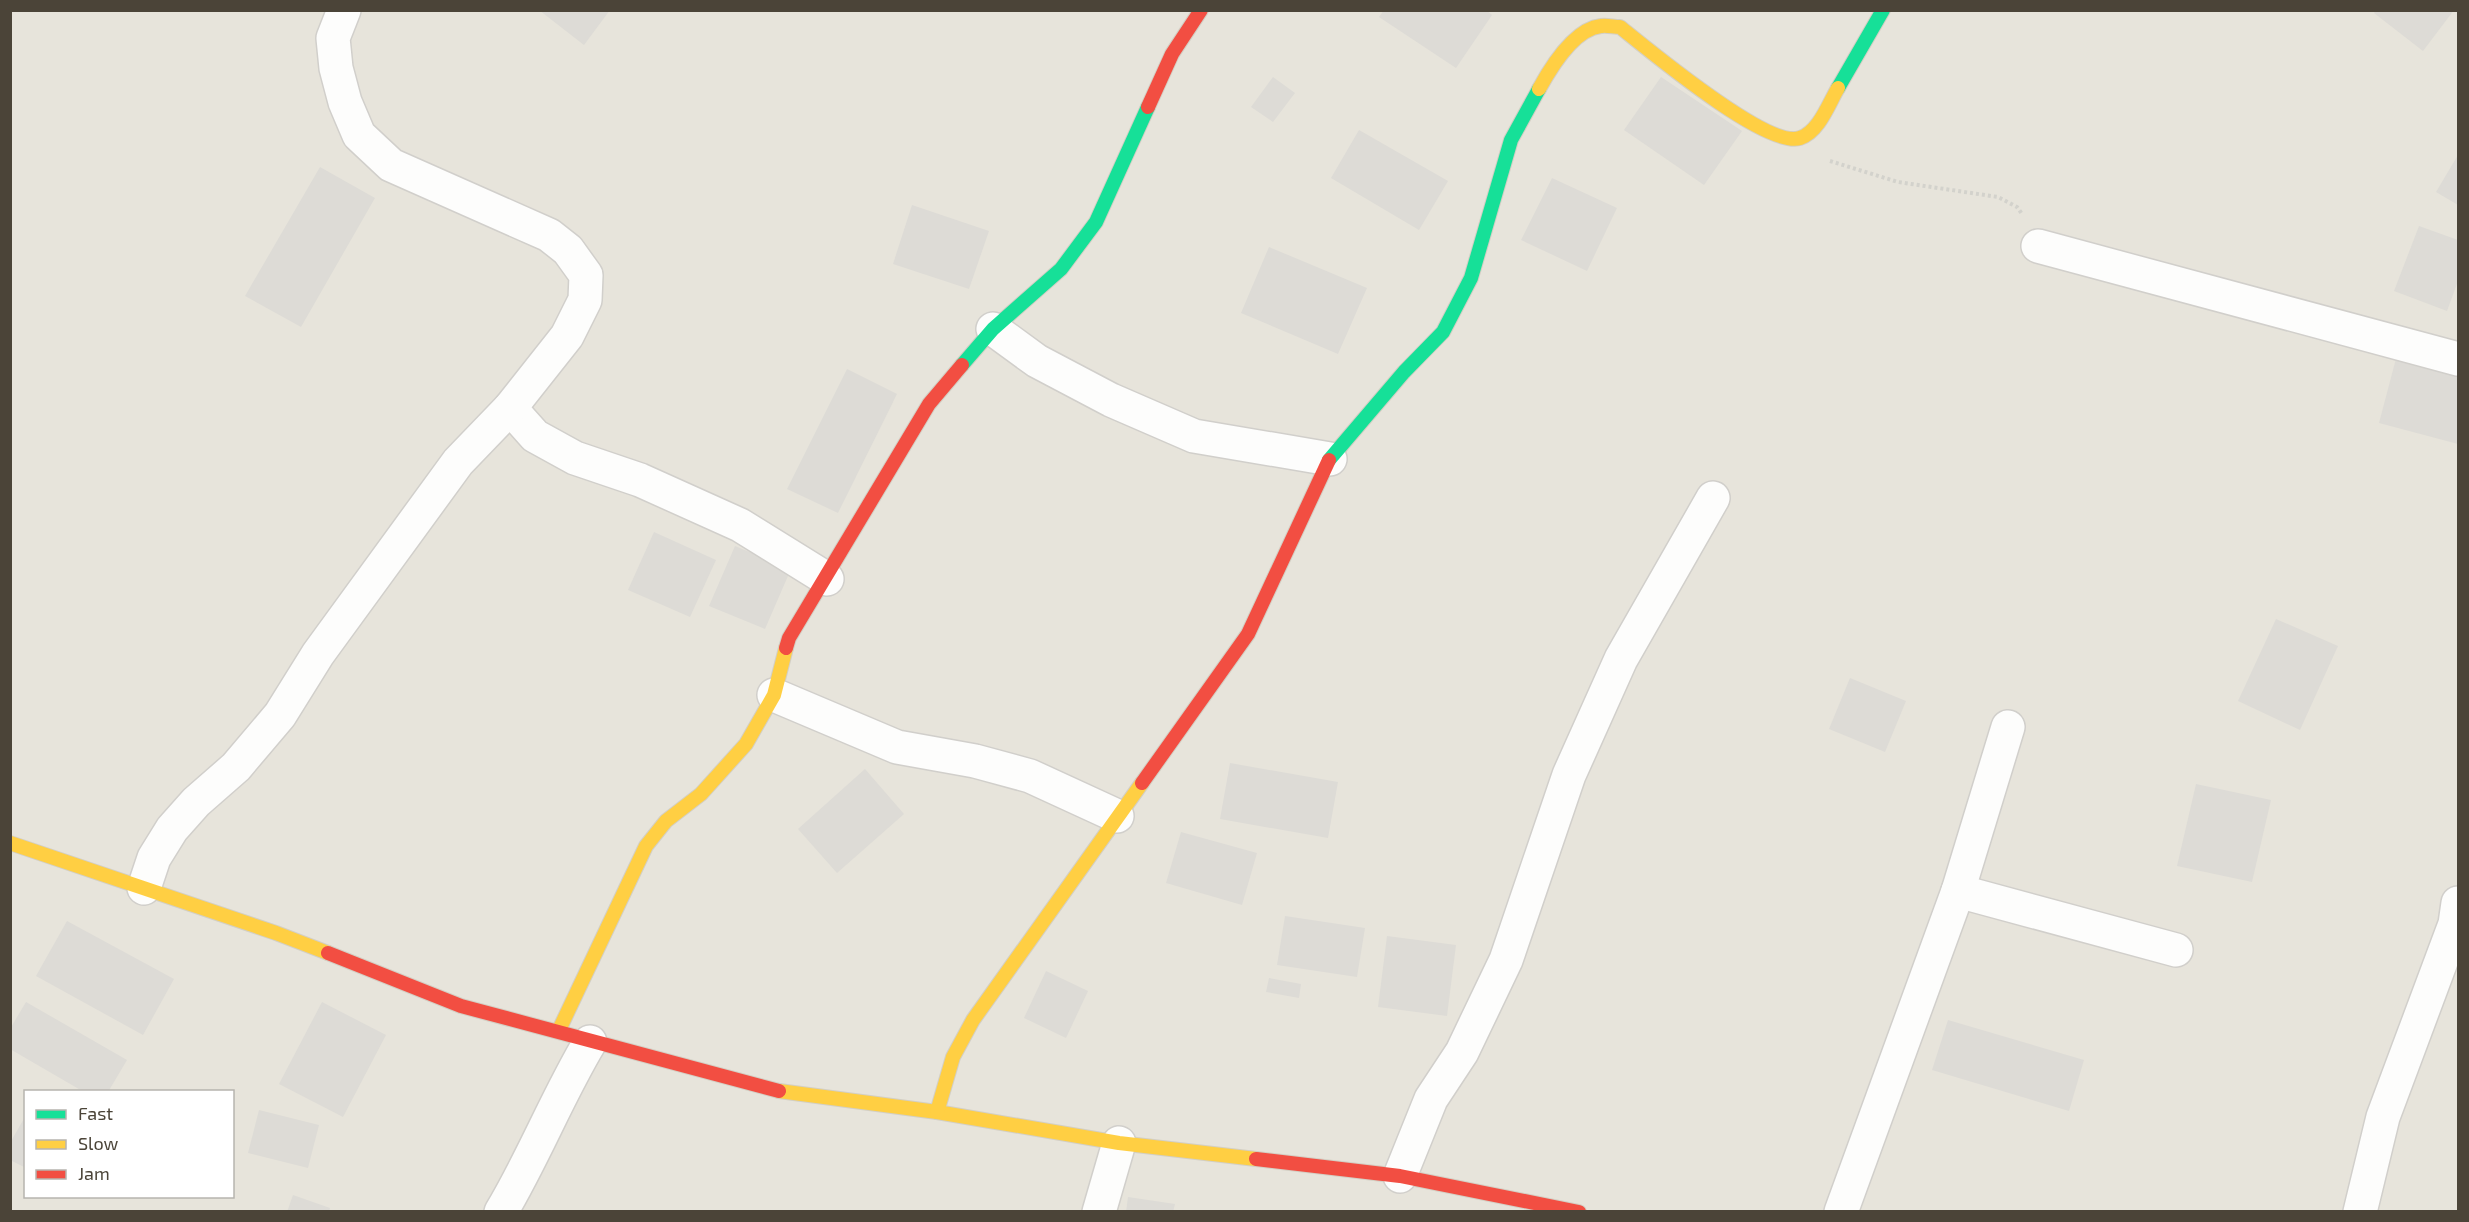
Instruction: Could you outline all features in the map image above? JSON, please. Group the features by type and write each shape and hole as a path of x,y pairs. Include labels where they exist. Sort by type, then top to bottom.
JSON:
{"street":[{"path":"144,888 154,858 172,829 196,802 236,767 280,715 318,654 458,462 510,408 567,336 585,300 586,275 568,250 549,235 392,165 359,135 345,102 336,68 333,38 344,10"},
{"path":"559,1030 625,886 646,846 666,821 701,794 746,744 774,695 781,659 789,638 827,579 929,404 993,329 1061,269 1096,222 1172,54 1201,10"},
{"path":"937,1112 953,1057 973,1020 1248,634 1330,459 1404,372 1443,332 1471,278 1511,140 1551,67 1579,37 1599,26 1620,27 1757,128 1789,139 1804,138 1814,129 1883,10"},
{"path":"2038,246 2458,359"},
{"path":"993,329 1036,362 1111,400 1194,436 1330,459"},
{"path":"510,408 536,436 575,458 640,480 740,525 827,579"},
{"path":"1400,1176 1431,1099 1462,1052 1506,960 1569,775 1622,659 1713,498"},
{"path":"774,695 897,747 975,762 1030,776 1117,816"},
{"path":"1841,1212 1958,891 2008,727"},
{"path":"10,843 276,933 461,1006 559,1030 590,1042 795,1095 937,1112 1119,1143 1400,1176 1579,1212"},
{"path":"1958,891 2176,950"},
{"path":"2360,1212 2383,1117 2455,924 2458,903"},
{"path":"501,1212 527,1168 575,1066 590,1042"},
{"path":"1099,1212 1119,1143"}],"path":[{"path":"1804,138 1810,150 1840,165 1898,182 1998,197 2017,207 2027,220 2038,246"}],"shaded area":[{"path":"10,11 2458,11 2458,1211 11,1211"}],"building":[{"path":"539,10 610,10 584,45"},
{"path":"1384,10 1486,10 1492,15 1456,68 1379,17"},
{"path":"2376,10 2454,10 2423,51 2374,13"},
{"path":"1273,77 1295,93 1273,122 1251,107"},
{"path":"1661,77 1742,131 1704,185 1624,130"},
{"path":"1359,130 1448,181 1419,230 1331,178"},
{"path":"2458,155 2458,205 2436,192"},
{"path":"320,167 375,198 301,327 245,296"},
{"path":"1552,178 1617,208 1587,271 1521,240"},
{"path":"912,205 989,231 969,289 893,264"},
{"path":"2419,226 2458,240 2458,281 2447,311 2394,291"},
{"path":"1269,247 1367,288 1338,354 1241,313"},
{"path":"2398,351 2458,367 2458,444 2379,423"},
{"path":"847,369 897,394 838,513 787,489"},
{"path":"654,532 716,560 690,617 628,590"},
{"path":"735,546 791,569 765,629 709,606"},
{"path":"2276,619 2338,646 2300,730 2238,701"},
{"path":"1850,678 1906,701 1885,752 1829,729"},
{"path":"1230,763 1338,782 1328,838 1220,819"},
{"path":"865,769 904,814 837,873 798,829"},
{"path":"2196,784 2271,800 2252,882 2177,866"},
{"path":"1181,832 1257,853 1242,905 1166,883"},
{"path":"1285,916 1365,928 1357,977 1277,965"},
{"path":"67,921 174,979 143,1035 36,976"},
{"path":"1387,936 1456,945 1447,1016 1378,1007"},
{"path":"1046,971 1088,991 1066,1038 1024,1018"},
{"path":"1269,978 1301,984 1299,998 1266,992"},
{"path":"26,1002 127,1060 109,1090 81,1090 10,1049 10,1029"},
{"path":"322,1002 386,1035 343,1117 279,1084"},
{"path":"1948,1020 2084,1060 2069,1111 1932,1070"},
{"path":"259,1110 319,1125 308,1168 248,1153"},
{"path":"24,1118 24,1167 10,1160 10,1143"},
{"path":"293,1195 330,1208 329,1212 287,1212"},
{"path":"1128,1197 1175,1204 1173,1212 1126,1212"}],"traffic: fast":[{"path":"1838,88 1883,10"},
{"path":"1329,460 1404,372 1443,332 1471,278 1511,140 1539,89"},
{"path":"962,365 993,329 1061,269 1096,222 1148,107"}],"traffic: slow":[{"path":"1539,89 1564,50 1582,34 1601,26 1620,27 1736,114 1762,129 1784,137 1800,138 1813,130 1838,88"},
{"path":"559,1030 646,846 666,821 701,794 746,744 774,695 786,648"},
{"path":"937,1112 953,1057 973,1020 1142,783"},
{"path":"10,843 276,933 328,953"},
{"path":"779,1091 937,1112 1119,1143 1256,1159"}],"traffic: jam":[{"path":"1148,107 1172,54 1201,10"},
{"path":"786,648 789,638 929,404 962,365"},
{"path":"1142,783 1248,634 1329,460"},
{"path":"328,953 461,1006 779,1091"},
{"path":"1256,1159 1400,1176 1579,1212"}]}
